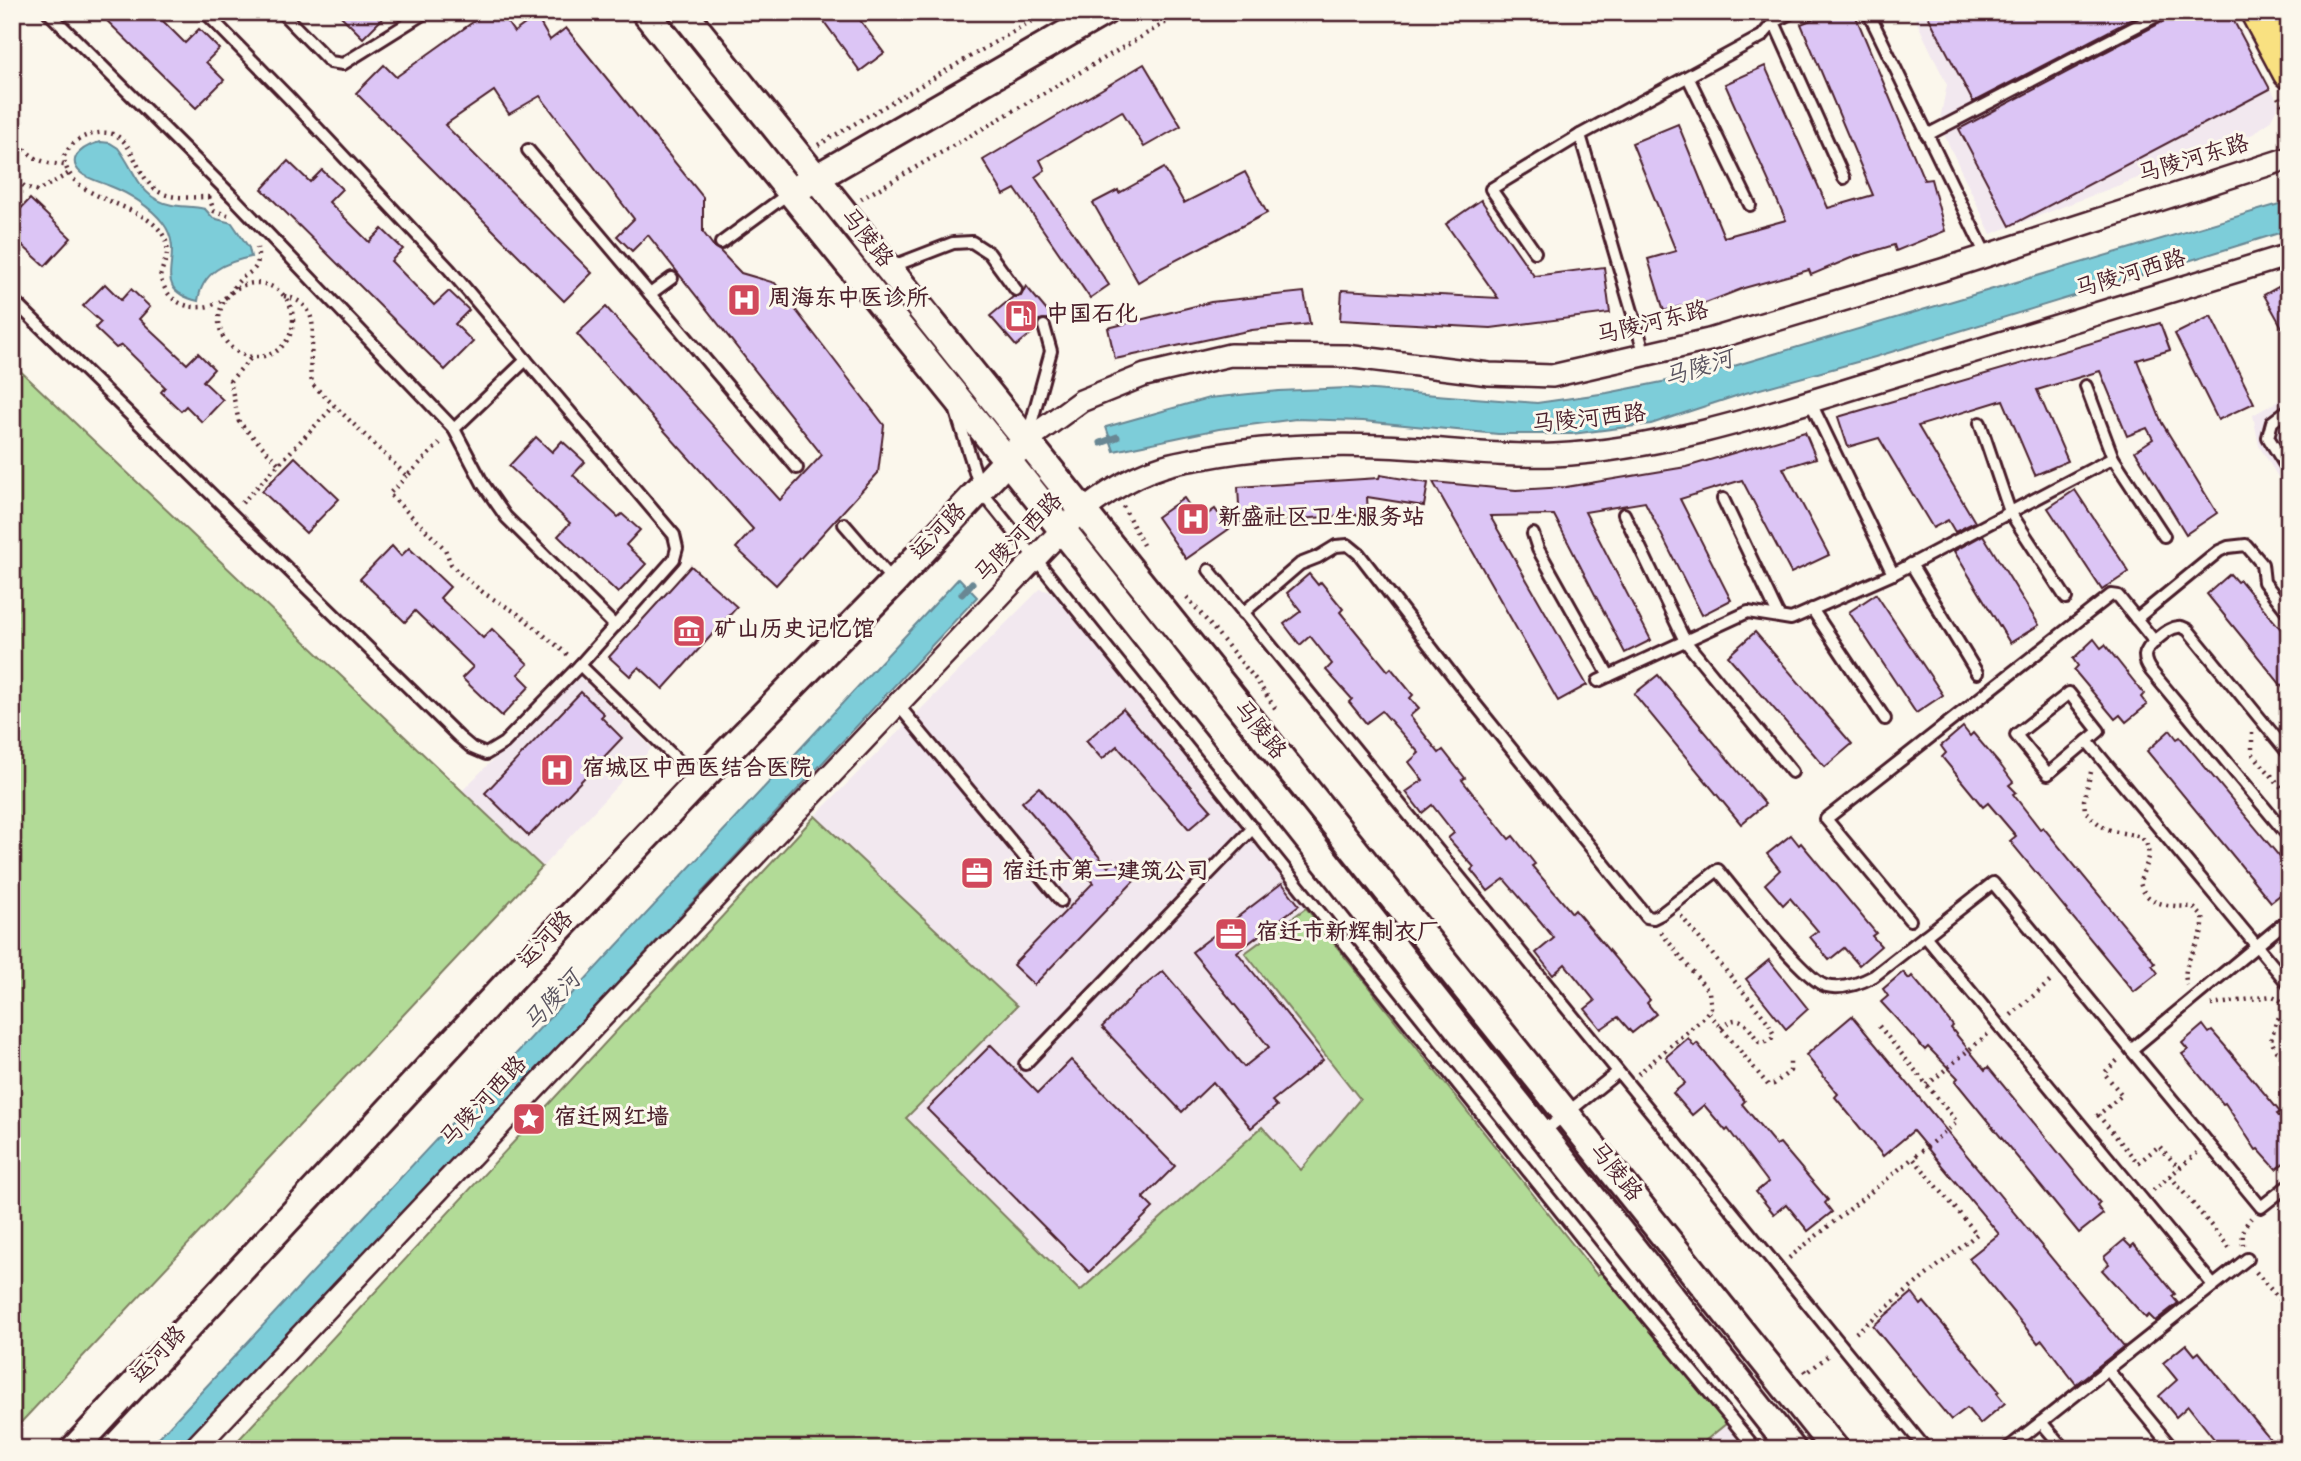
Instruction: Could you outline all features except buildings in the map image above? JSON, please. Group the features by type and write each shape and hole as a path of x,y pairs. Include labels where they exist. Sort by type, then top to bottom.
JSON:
{"main road":[{"path":"2257,12 2289,72"},
{"path":"2277,12 2289,34"}],"street":[{"name":"马陵路","path":"645,12 1007,460 1792,1449"},
{"name":"马陵路","path":"683,12 1835,1449"},
{"path":"792,192 1104,12"},
{"name":"马陵河东路","path":"1026,441 1081,401 1145,375 1230,355 1346,356 1489,374 1552,376 1709,340 2289,159"},
{"name":"马陵河西路","path":"194,1449 1062,530 1081,511 1113,490 1164,466 1237,451 1283,446 1381,446 1482,454 1553,455 1616,448 1683,435 1811,401 2289,255"},
{"name":"运河路","path":"74,1449 500,991 1026,441"}],"lane":[{"path":"48,12 216,180 454,429 483,484 506,517 615,626"},
{"path":"12,299 459,737 485,754 504,743 580,665 674,559 677,548 674,535 449,270 205,12"},
{"path":"281,12 330,62 343,64 426,12"},
{"path":"1535,252 1491,188 1580,135 1762,36 1774,22 1792,12"},
{"path":"1868,12 1986,255"},
{"path":"1927,135 2164,12"},
{"path":"1774,22 1844,178"},
{"path":"1688,77 1750,205"},
{"path":"1580,135 1644,355"},
{"path":"528,150 797,468"},
{"path":"720,243 792,192"},
{"path":"888,268 953,243 972,242 989,253 1016,290"},
{"path":"650,294 672,278"},
{"path":"1026,441 1051,351 1044,326"},
{"path":"454,429 526,360"},
{"path":"2086,386 2113,458 2164,536"},
{"path":"949,388 981,491 1589,1246 1756,1449"},
{"path":"1811,401 1893,574"},
{"path":"2289,409 2272,422 2268,437 2289,471"},
{"path":"1980,423 2010,512 2066,598"},
{"path":"1598,681 1748,612 1791,619 1812,610 1893,574 2113,458"},
{"path":"1723,499 1779,617"},
{"path":"1624,514 1685,641 1792,772"},
{"path":"844,524 894,582"},
{"path":"1533,534 1538,549 1609,676"},
{"path":"2136,619 2219,551 2246,544 2262,564 2264,582 2289,614"},
{"path":"1243,613 1300,564 1336,546 1348,545 1359,554 1467,694 1647,917 1653,918 1718,870 1816,982 1834,987 1854,986 1874,976 1993,883 2262,1207 2289,1185"},
{"path":"1911,564 1977,673"},
{"path":"1209,570 1926,1449"},
{"path":"1910,920 1826,819 2111,595 2118,597 2155,642"},
{"path":"1812,610 1885,719"},
{"path":"2289,754 2188,630 2181,626 2175,627 2148,648 2146,664 2289,836"},
{"path":"580,665 699,781"},
{"path":"2069,693 2099,731 2087,741 2048,774 2017,735 2069,693"},
{"path":"898,705 1060,901"},
{"path":"2087,741 2289,985"},
{"path":"1025,1064 1253,828"},
{"path":"2131,1049 2289,919"},
{"path":"1925,936 2213,1286"},
{"path":"1542,1133 1618,1072"},
{"path":"2007,1449 2244,1261"},
{"path":"2107,1369 2173,1449"},
{"path":"2041,1422 2064,1449"}],"path":[{"path":"798,156 1047,12"},
{"path":"842,210 1184,12"},
{"path":"12,102 22,118 12,146"},
{"path":"209,197 164,195 154,189 146,180 133,153 121,138 111,134 98,132 82,136 69,146 64,156 68,174 77,184 120,205 159,230 166,243 167,254 160,277 173,300 187,306 214,305 237,288 249,283 262,283 284,296 294,319 292,332 286,343 267,356 250,359 230,381 239,422 279,464"},
{"path":"15,138 27,153 44,163 64,165"},
{"path":"12,176 25,187 38,191 68,174"},
{"path":"216,180 210,188 209,197 214,211 239,216"},
{"path":"12,188 19,181"},
{"path":"12,219 18,225 12,232"},
{"path":"250,359 233,350 225,341 218,319 227,296 239,280 256,268 258,251 254,242"},
{"path":"284,296 295,298 308,308 314,334 310,376 313,385 407,476"},
{"path":"232,514 334,406"},
{"path":"454,429 389,494 446,549 451,564 458,572 485,594 516,613 580,665"},
{"path":"2251,729 2252,753 2289,796"},
{"path":"2091,766 2084,800 2085,811 2104,828 2144,839 2150,850 2140,882 2147,895 2165,905 2193,907 2203,917 2203,933 2184,971 2185,981 2194,998 2209,1005 2272,996 2278,998 2283,1002 2284,1010 2276,1022 2271,1040 2276,1051 2289,1057"},
{"path":"1672,905 1768,1023 1773,1033 1772,1038 1766,1042 1759,1042 1743,1022 1736,1018 1720,1028"},
{"path":"1627,1083 1709,1013 1711,1008 1709,992 1647,917"},
{"path":"1709,1013 1768,1085 1774,1084 1790,1071 1790,1061"},
{"path":"1879,1027 1957,1122 1913,1158"},
{"path":"2083,1128 2122,1095 2104,1073 2131,1049"},
{"path":"2098,1115 2138,1163 2158,1146 2179,1168"},
{"path":"2142,1200 2209,1143"},
{"path":"2170,1176 2244,1261"}],"shaded area":[{"path":"1912,12 2231,12 2279,104 2270,121 2253,134 1991,234 1939,124 1947,85"},
{"path":"2289,395 2289,495 2259,446 2253,415"},
{"path":"1040,589 1059,594 1306,908 1245,954 1361,1098 1300,1171 1261,1127 1081,1291 906,1118 1017,1006 815,816"},
{"name":"宿城区中西医结合医院","path":"577,674 652,748 542,867 462,791"},
{"path":"1732,1419 1756,1449 1695,1449"}],"green space":[{"path":"12,363 542,867 12,1432"},
{"path":"815,816 1017,1006 906,1118 1080,1291 1262,1127 1301,1170 1360,1099 1245,953 1306,908 1597,1275 1609,1268 1732,1419 1695,1449 230,1449"}],"water":[{"path":"101,142 118,148 139,183 152,197 172,205 205,209 213,218 232,223 249,248 251,257 216,270 204,283 198,301 182,295 170,280 172,248 170,236 163,223 139,201 87,177 76,167 79,152"},
{"path":"2289,201 2289,230 1875,357 1742,394 1651,424 1572,434 1498,434 1363,421 1296,419 1219,429 1114,451 1106,427 1209,398 1279,391 1348,388 1537,403 1607,393 1717,371"},
{"path":"959,578 977,597 197,1434 182,1449 148,1449"}],"waterway":[{"name":"马陵河","path":"1101,443 1117,437"},
{"name":"马陵河","path":"962,594 972,583"}],"place":[{"name":"周海东中医诊所","path":"744,300"},
{"name":"中国石化","path":"1021,316"},
{"name":"新盛社区卫生服务站","path":"1193,519"},
{"name":"矿山历史记忆馆","path":"689,631"},
{"name":"宿城区中西医结合医院","path":"557,770"},
{"name":"宿迁市第二建筑公司","path":"977,873"},
{"name":"宿迁市新辉制衣厂","path":"1231,934"},
{"name":"宿迁网红墙","path":"529,1119"}]}
